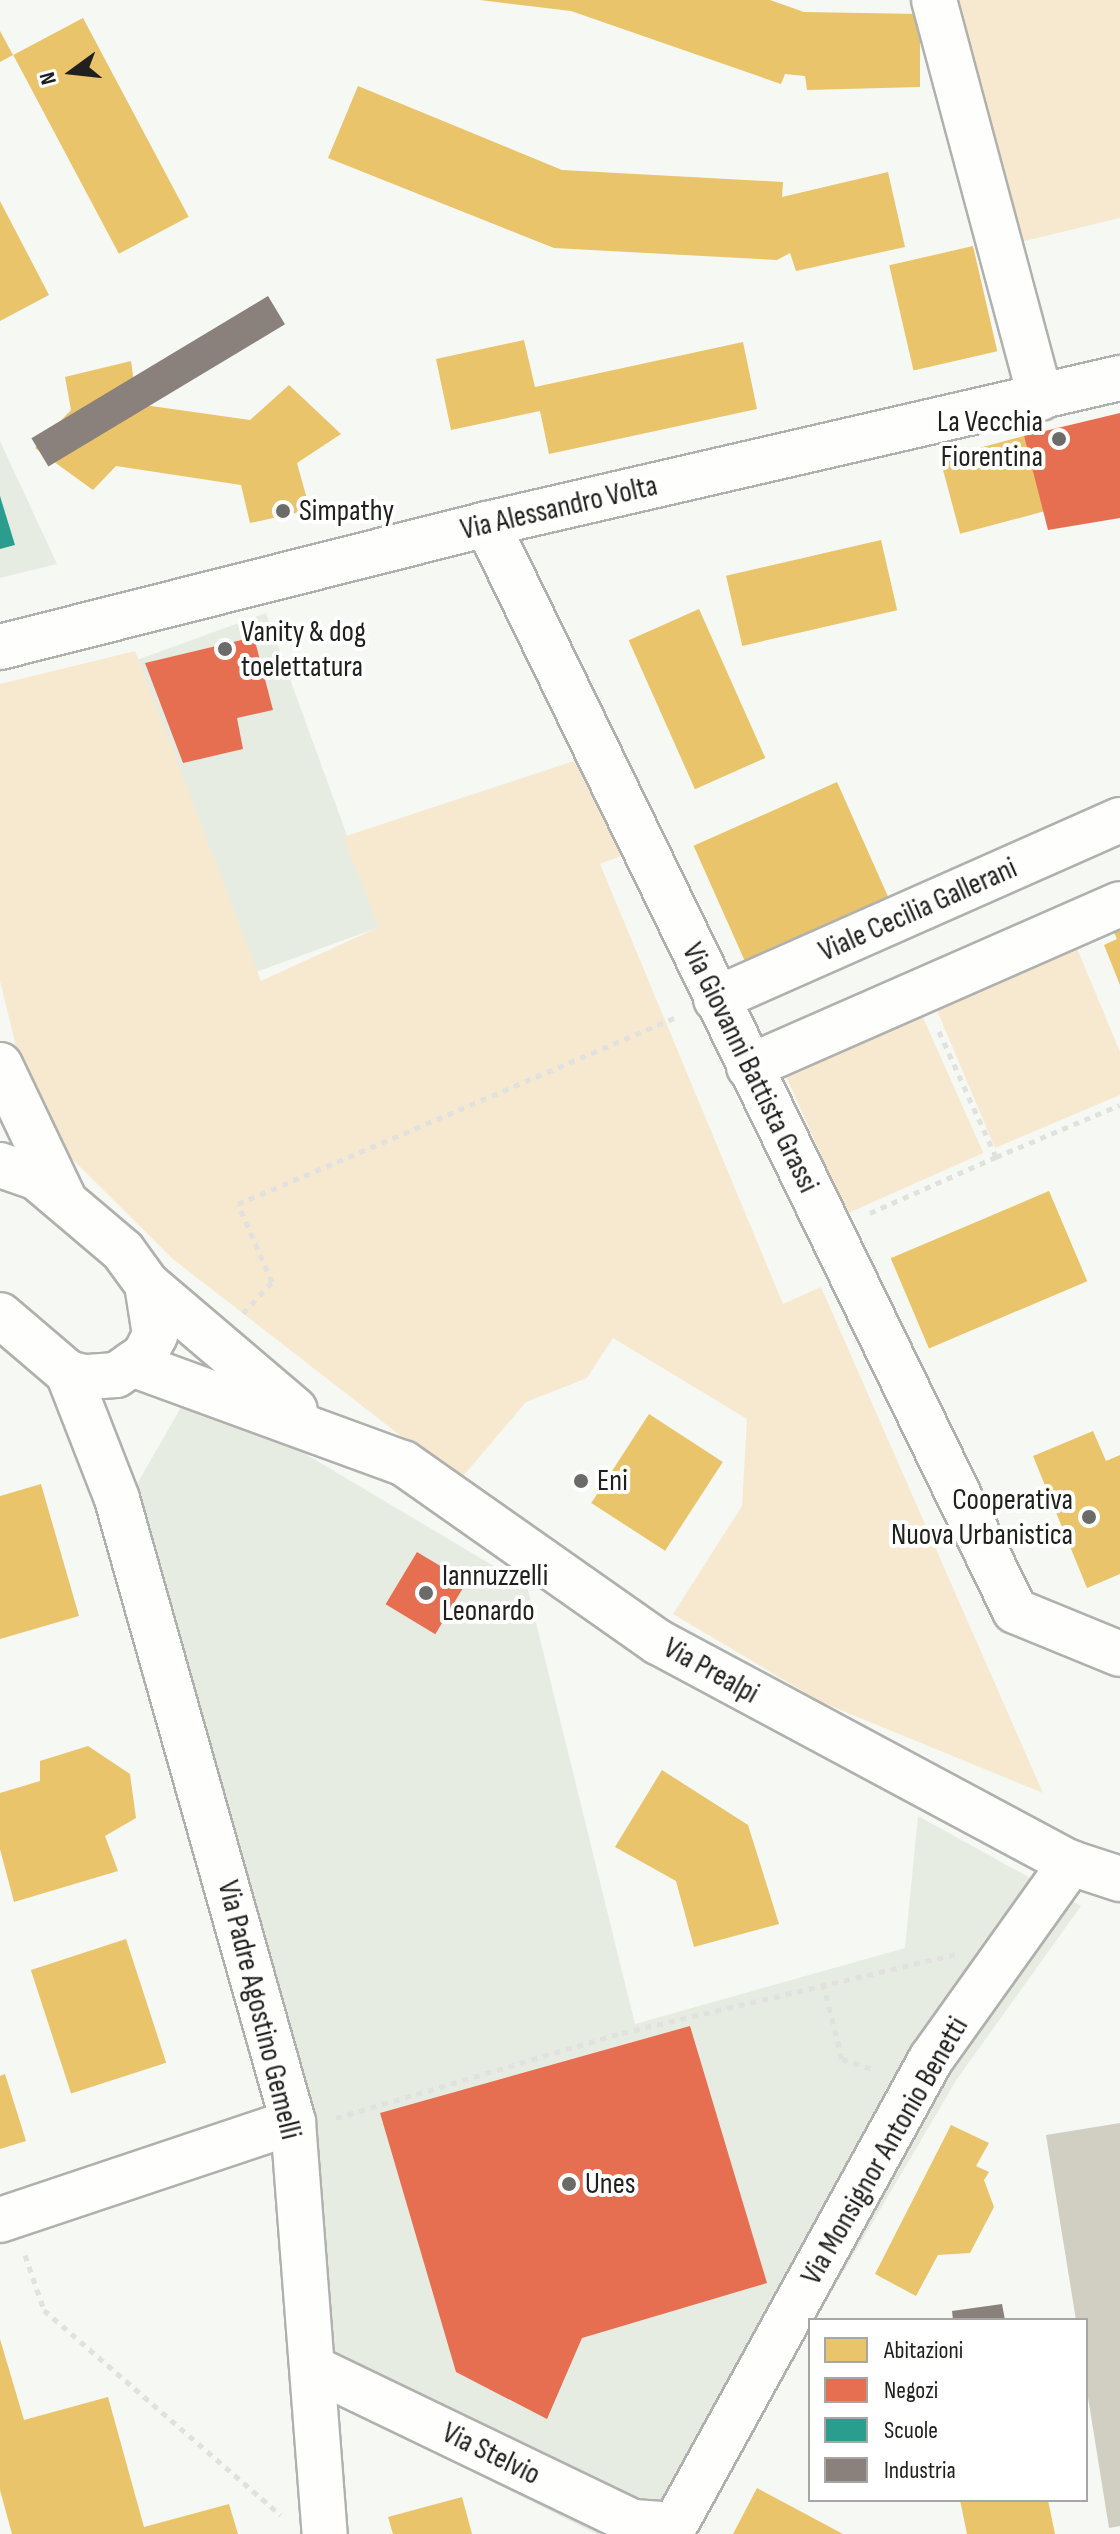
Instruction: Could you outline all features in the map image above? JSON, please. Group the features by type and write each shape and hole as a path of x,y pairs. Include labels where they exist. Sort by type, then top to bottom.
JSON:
{"street":[{"path":"934,0 1041,398"},
{"name":"Via Alessandro Volta","path":"0,647 487,524 1120,378"},
{"name":"Via Giovanni Battista Grassi","path":"487,524 1015,1611 1120,1654"},
{"name":"Viale Cecilia Gallerani","path":"716,999 1120,820"},
{"path":"749,1067 1120,904"},
{"path":"0,1065 63,1197"},
{"path":"0,1165 63,1197 123,1251 147,1284 155,1335 124,1370"},
{"name":"Via Prealpi","path":"147,1284 321,1433"},
{"path":"0,1315 68,1373"},
{"name":"Via Prealpi","path":"68,1373 124,1370 321,1433 403,1463 658,1642 1071,1863 1120,1879"},
{"name":"Via Padre Agostino Gemelli","path":"117,1499 124,1370"},
{"name":"Via Padre Agostino Gemelli","path":"68,1373 117,1499 293,2126 324,2523"},
{"name":"Via Monsignor Antonio Benetti","path":"671,2529 931,2059 1071,1863"},
{"path":"6,2218 293,2126"},
{"name":"Via Stelvio","path":"313,2368 633,2522 671,2529"}],"path":[{"path":"921,991 996,1157"},
{"path":"243,1314 272,1282 238,1204 716,999"},
{"path":"829,1231 1120,1105"},
{"path":"293,2126 622,2033 951,1951 989,1978"},
{"path":"823,1983 842,2059 876,2070 869,2084"},
{"path":"6,2218 44,2310 274,2515 324,2523"}],"shaded area":[{"path":"951,0 1120,0 1120,218 1016,243"},
{"path":"0,441 57,564 0,578"},
{"path":"266,613 380,927 252,973 138,660"},
{"path":"135,651 261,981 379,927 343,837 589,756 631,852 600,864 783,1304 821,1287 1043,1793 821,1702 673,1614 742,1506 747,1419 613,1338 587,1378 526,1402 459,1481 174,1260 66,1153 16,1046 0,981 0,684"},
{"path":"1072,936 1120,1052 1120,1095 995,1148 931,996"},
{"path":"917,1004 983,1153 847,1214 781,1065"},
{"path":"184,1402 272,1434 527,1586 635,2024 905,1948 918,1816 1081,1906 957,2079 816,2318 808,2318 808,2332 689,2534 596,2534 335,2403 129,1498"}],"building: Abitazioni":[{"path":"480,0 770,0 804,12 920,14 920,87 807,90 805,76 785,74 781,84 571,11"},
{"path":"83,18 189,217 119,254 13,55"},
{"path":"0,31 13,55 0,62"},
{"path":"358,86 562,170 783,182 782,197 888,172 905,247 796,271 790,253 777,260 554,248 328,158"},
{"path":"0,201 49,295 0,321"},
{"path":"973,246 997,351 913,371 889,265"},
{"path":"524,340 535,387 743,342 757,409 549,454 540,411 451,430 436,359"},
{"path":"131,361 137,404 250,420 289,385 341,434 297,463 310,510 250,523 241,485 116,466 93,490 35,448 71,410 65,377"},
{"path":"1024,436 1044,511 960,534 940,459"},
{"path":"881,540 897,610 742,646 726,576"},
{"path":"699,609 765,758 695,789 629,640"},
{"path":"837,782 888,897 745,961 694,846"},
{"path":"1120,922 1120,985 1104,945 1117,939 1111,926"},
{"path":"1049,1191 1087,1281 929,1348 891,1258"},
{"path":"649,1414 723,1462 665,1551 591,1503"},
{"name":"Cooperativa Nuova Urbanistica","path":"1093,1431 1106,1461 1120,1455 1120,1574 1087,1588 1033,1456"},
{"path":"41,1484 79,1616 0,1639 0,1496"},
{"path":"88,1746 130,1774 136,1818 105,1836 118,1871 14,1902 0,1849 0,1793 40,1781 40,1761"},
{"path":"662,1770 748,1825 779,1924 694,1947 676,1881 615,1847"},
{"path":"126,1939 166,2063 71,2094 31,1970"},
{"path":"5,2074 26,2141 0,2149 0,2076"},
{"path":"951,2125 989,2143 976,2166 989,2172 984,2180 994,2207 970,2253 938,2255 916,2296 875,2274"},
{"path":"0,2339 24,2420 108,2397 144,2527 229,2504 238,2534 12,2534 0,2490"},
{"path":"757,2488 843,2534 733,2534"},
{"path":"462,2497 472,2534 393,2534 388,2517"},
{"path":"960,2502 1048,2502 1055,2534 967,2534"}],"building: Negozi":[{"path":"1120,413 1120,518 1048,530 1024,436"},
{"path":"254,637 273,710 237,718 243,749 183,763 145,663"},
{"name":"Iannuzzelli Leonardo","path":"417,1552 467,1582 435,1634 386,1604"},
{"name":"Unes","path":"690,2026 767,2283 582,2338 547,2419 456,2372 380,2113"}],"building: Scuole":[{"path":"0,496 15,545 0,549"}],"building: Industria":[{"path":"268,296 285,324 48,466 31,438"},
{"path":"1002,2304 1005,2318 953,2318 952,2311"}],"building: Altro":[{"path":"1120,2123 1120,2526 1109,2528 1088,2397 1088,2318 1076,2318 1046,2135"}],"place":[{"name":"La Vecchia Fiorentina","path":"1059,439"},
{"name":"Simpathy","path":"283,511"},
{"name":"Vanity & dog toelettatura","path":"225,649"},
{"name":"Eni","path":"581,1481"},
{"name":"Cooperativa Nuova Urbanistica","path":"1089,1517"},
{"name":"Iannuzzelli Leonardo","path":"426,1593"},
{"name":"Unes","path":"569,2184"}]}
